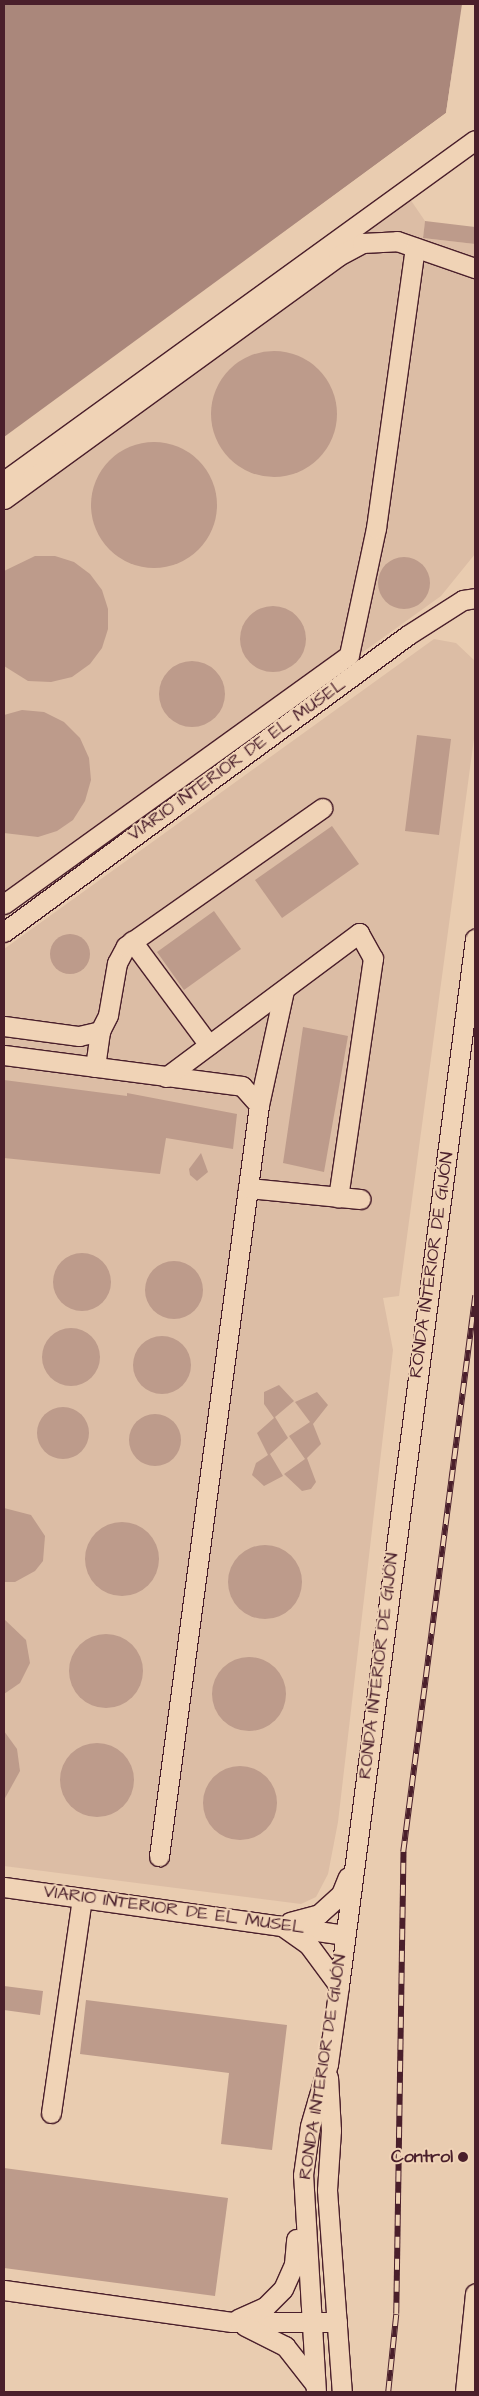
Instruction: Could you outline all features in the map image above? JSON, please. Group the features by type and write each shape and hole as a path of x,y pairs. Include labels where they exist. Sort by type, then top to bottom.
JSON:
{"street":[{"path":"4,481 475,140"},
{"path":"4,498 338,256 362,244 398,241 475,268"},
{"path":"4,904 349,655 376,528 415,248"},
{"name":"VIARIO INTERIOR DE EL MUSEL","path":"4,932 408,635 471,595"},
{"path":"95,1067 100,1031 108,1015 118,963 132,941 322,808"},
{"path":"166,1076 359,933 373,958 338,1197"},
{"name":"RONDA INTERIOR DE GIJÓN","path":"316,2390 303,2175 310,2126 328,2064 339,1986 344,1935 475,940"},
{"path":"132,941 209,1045"},
{"path":"159,1856 259,1105 284,990"},
{"path":"4,1026 79,1036 100,1031"},
{"path":"4,1055 242,1086 259,1105"},
{"path":"248,1188 360,1199"},
{"path":"279,1924 319,1914 341,1894 353,1868"},
{"name":"VIARIO INTERIOR DE EL MUSEL","path":"4,1887 279,1924 344,1935"},
{"path":"51,2113 82,1898"},
{"path":"279,1924 308,1944 339,1986"},
{"path":"328,2064 331,2130 327,2190 342,2392"},
{"path":"232,2322 265,2307 283,2290 294,2264 303,2175"},
{"path":"4,2290 232,2322 337,2322"},
{"path":"465,2392 475,2294"},
{"path":"232,2322 258,2330 286,2346 306,2368 316,2390"}],"shaded area":[{"path":"4,4 462,4 446,113 4,437"},
{"path":"410,199 425,221 423,238 475,244 475,554 441,596 4,910 4,489"},
{"path":"434,639 456,643 475,661 475,731 399,1296 383,1298 393,1350 338,1822 328,1874 316,1897 301,1904 4,1866 4,949"}],"pier":[{"path":"455,52 447,114 4,439 446,113"}],"building":[{"path":"425,221 475,227 475,244 423,238"},
{"path":"274,351 298,355 319,369 333,390 337,414 333,438 319,459 298,473 274,477 250,473 229,459 215,438 211,414 215,390 229,369 250,355"},
{"path":"154,442 178,446 199,460 213,481 217,505 213,529 199,550 178,564 154,568 130,564 109,550 95,529 91,505 95,481 109,460 130,446"},
{"path":"35,556 55,556 74,562 90,574 102,590 108,609 108,629 102,648 90,664 72,677 51,682 28,681 4,666 4,571"},
{"path":"404,557 414,559 422,565 428,573 430,583 428,593 422,601 414,607 404,609 394,607 386,601 380,593 378,583 380,573 386,565 394,559"},
{"path":"273,606 286,609 296,616 303,626 306,639 303,652 296,662 286,669 273,672 260,669 250,662 243,652 240,639 243,626 250,616 260,609"},
{"path":"192,661 205,664 215,671 222,681 225,694 222,707 215,717 205,724 192,727 179,724 169,717 162,707 159,694 162,681 169,671 179,664"},
{"path":"22,710 44,712 64,722 80,738 89,758 91,780 85,801 73,820 57,831 38,837 4,833 4,715"},
{"path":"417,735 451,739 439,835 405,831"},
{"path":"332,826 359,864 282,918 255,880"},
{"path":"214,911 241,949 184,990 157,952"},
{"path":"66,934 74,934 81,937 87,943 90,954 87,965 81,971 74,974 66,974 59,971 53,965 50,958 50,950 53,943 59,937"},
{"path":"303,1027 348,1036 324,1172 283,1163"},
{"path":"4,1080 127,1096 127,1093 237,1114 233,1149 166,1138 160,1174 4,1158"},
{"path":"201,1153 208,1172 197,1181 190,1175 189,1169"},
{"path":"82,1253 98,1258 106,1266 111,1282 106,1298 98,1306 82,1311 66,1306 58,1298 53,1282 58,1266 66,1258"},
{"path":"174,1261 190,1266 198,1274 203,1290 198,1306 190,1314 174,1319 158,1314 150,1306 145,1290 150,1274 158,1266"},
{"path":"71,1328 87,1333 95,1341 100,1357 95,1373 87,1381 71,1386 55,1381 47,1373 42,1357 47,1341 55,1333"},
{"path":"162,1336 178,1341 186,1349 191,1365 186,1381 178,1389 162,1394 146,1389 138,1381 133,1365 138,1349 146,1341"},
{"path":"279,1385 294,1401 275,1417 288,1438 270,1454 283,1476 264,1486 252,1475 256,1463 268,1455 257,1433 274,1418 264,1404 264,1392"},
{"path":"317,1392 328,1405 313,1424 321,1444 307,1458 316,1482 311,1489 302,1491 284,1474 305,1459 289,1436 310,1422 295,1402"},
{"path":"63,1407 73,1409 81,1415 87,1423 89,1433 87,1443 81,1451 73,1457 63,1459 53,1457 45,1451 39,1443 37,1433 39,1423 45,1415 53,1409"},
{"path":"155,1414 165,1416 173,1422 179,1430 181,1440 179,1450 173,1458 165,1464 155,1466 145,1464 137,1458 131,1450 129,1440 131,1430 137,1422 145,1416"},
{"path":"4,1508 31,1515 45,1536 43,1561 35,1571 15,1582 4,1582"},
{"path":"122,1522 136,1525 148,1533 156,1545 159,1559 156,1573 148,1585 136,1593 122,1596 108,1593 96,1585 88,1573 85,1559 88,1545 96,1533 108,1525"},
{"path":"265,1545 279,1548 291,1556 299,1568 302,1582 299,1596 291,1608 279,1616 265,1619 251,1616 239,1608 231,1596 228,1582 231,1568 239,1556 251,1548"},
{"path":"4,1619 26,1640 30,1663 20,1683 4,1694"},
{"path":"106,1634 120,1637 132,1645 140,1657 143,1671 140,1685 132,1697 120,1705 106,1708 92,1705 80,1697 72,1685 69,1671 72,1657 80,1645 92,1637"},
{"path":"249,1657 263,1660 275,1668 283,1680 286,1694 283,1708 275,1720 263,1728 249,1731 235,1728 223,1720 215,1708 212,1694 215,1680 223,1668 235,1660"},
{"path":"4,1731 17,1749 20,1771 4,1800"},
{"path":"97,1743 111,1746 123,1754 131,1766 134,1780 131,1794 123,1806 111,1814 97,1817 83,1814 71,1806 63,1794 60,1780 63,1766 71,1754 83,1746"},
{"path":"240,1766 254,1769 266,1777 274,1789 277,1803 274,1817 266,1829 254,1837 240,1840 226,1837 214,1829 206,1817 203,1803 206,1789 214,1777 226,1769"},
{"path":"4,1986 43,1991 40,2015 4,2010"},
{"path":"86,2000 287,2025 272,2150 221,2144 229,2073 80,2054"},
{"path":"4,2168 228,2198 215,2296 4,2268"}],"railway":[{"path":"388,2392 396,2314 403,1852 475,1296"}],"place":[{"name":"Control","path":"463,2157"}]}
